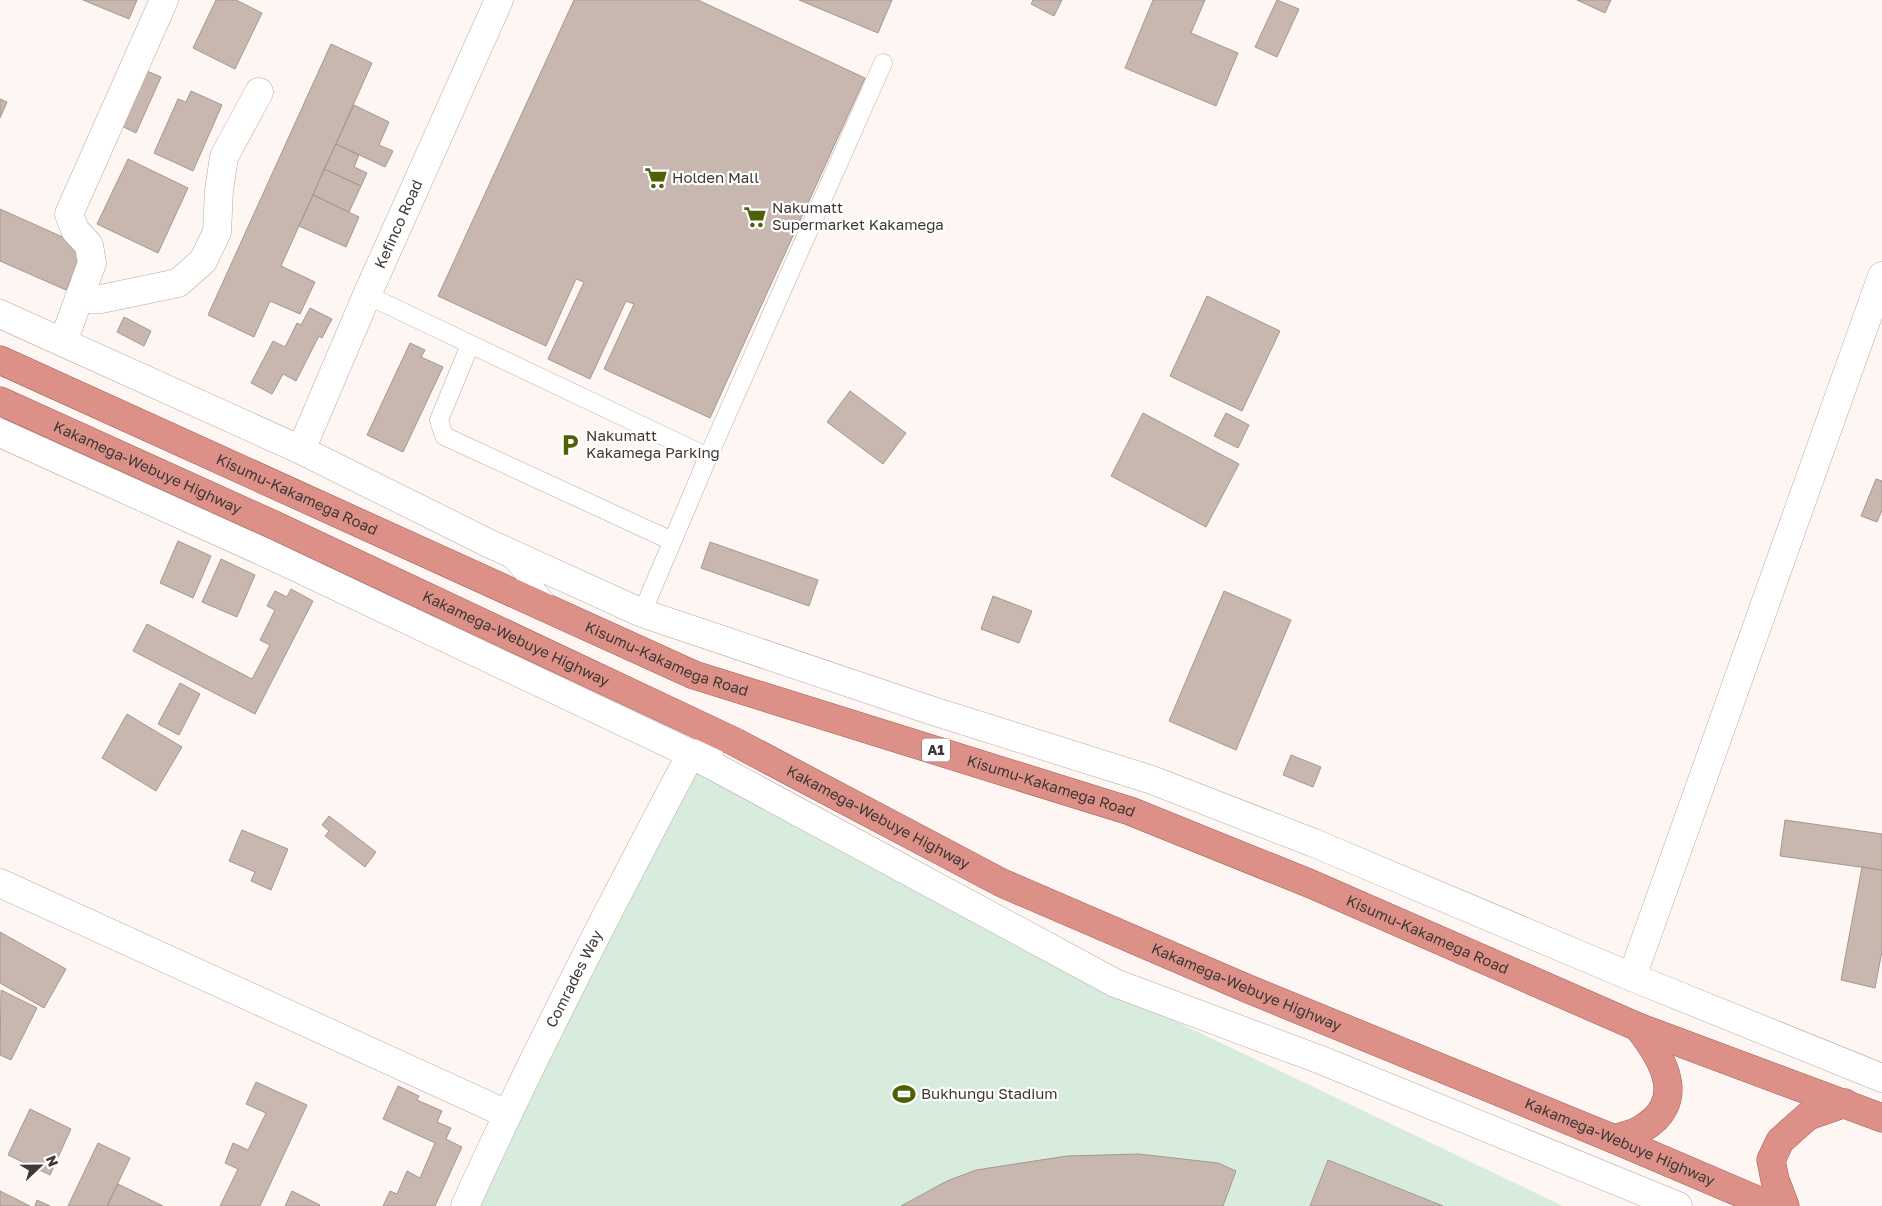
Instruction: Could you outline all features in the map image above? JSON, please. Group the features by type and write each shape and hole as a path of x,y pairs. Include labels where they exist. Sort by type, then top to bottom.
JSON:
{"highway":[{"name":"Kisumu-Kakamega Road","path":"0,360 694,675 1130,811 1311,884 1638,1027 1882,1118"},
{"name":"Kakamega-Webuye Highway","path":"0,400 373,572 748,749 1002,883 1246,988 1614,1139 1771,1206"},
{"path":"1614,1139 1640,1130 1660,1115 1669,1093 1668,1076 1662,1062 1638,1027"},
{"path":"1785,1206 1775,1180 1771,1160 1780,1141 1808,1116 1845,1103"}],"street":[{"path":"63,342 92,263 88,245 75,230 69,214 164,0"},
{"name":"Kefinco Road","path":"301,450 367,296 500,0"},
{"path":"79,299 101,299 178,283 203,260 217,232 224,157 259,92"},
{"path":"1632,977 1882,276"},
{"path":"0,314 301,450 504,550 642,613 930,710 1152,780 1314,843 1632,977 1882,1078"},
{"path":"0,433 299,568 691,754 1115,982 1321,1060 1678,1206"},
{"path":"299,568 373,572"},
{"path":"691,754 748,749"},
{"name":"Comrades Way","path":"466,1206 507,1114 602,922 691,754"},
{"path":"0,883 507,1114"}],"lane":[{"path":"642,613 708,457 883,63"},
{"path":"367,296 708,457"},
{"path":"470,345 439,420 444,436 672,541"},
{"path":"504,550 556,612"}],"green space":[{"name":"Bukhungu Stadium","path":"672,759 1114,992 1563,1206 468,1206 601,928"}],"building":[{"path":"83,0 137,0 129,19"},
{"path":"216,0 236,0 262,13 235,69 193,48"},
{"name":"Holden Mall","path":"574,0 698,0 865,78 710,418 604,369 634,304 626,301 590,379 548,359 584,282 576,279 546,346 438,296"},
{"path":"799,0 892,0 878,33"},
{"path":"1033,0 1062,0 1054,16 1031,4"},
{"path":"1153,0 1205,0 1191,33 1238,53 1216,106 1125,68"},
{"path":"1277,0 1299,9 1277,57 1255,47"},
{"path":"1577,0 1611,0 1605,13"},
{"path":"331,44 372,63 281,266 315,282 300,314 270,301 254,337 208,315"},
{"path":"140,68 161,77 136,133 115,123"},
{"path":"191,91 222,105 193,171 154,153 178,99 186,102"},
{"path":"0,99 7,102 0,118"},
{"path":"354,105 389,122 379,145 393,151 385,167 336,144"},
{"path":"336,144 359,155 354,167 367,173 361,186 324,169"},
{"path":"128,159 188,188 158,253 97,224"},
{"path":"324,169 361,186 349,212 313,195"},
{"path":"313,195 359,217 346,247 299,226"},
{"path":"0,209 85,247 66,290 0,261"},
{"path":"1207,296 1280,331 1242,411 1170,376"},
{"path":"310,308 332,319 322,338 319,336 296,381 283,374 272,394 251,383 273,341 285,347 297,323 301,325"},
{"path":"124,317 151,331 144,346 117,332"},
{"path":"410,343 425,350 421,357 443,367 403,452 367,435"},
{"path":"850,391 906,433 883,464 827,422"},
{"path":"1143,413 1239,464 1206,527 1111,476"},
{"path":"1226,413 1249,425 1238,448 1214,436"},
{"path":"1876,479 1882,481 1882,510 1877,522 1861,516"},
{"path":"178,541 211,556 193,598 160,583"},
{"path":"710,542 818,580 809,606 701,568"},
{"path":"221,559 255,575 237,617 202,602"},
{"path":"291,589 313,601 255,714 133,651 147,624 252,679 270,645 260,640 275,610 267,606 275,591 287,597"},
{"path":"1224,591 1291,620 1236,750 1169,721"},
{"path":"993,596 1032,611 1019,643 981,629"},
{"path":"180,683 200,694 179,735 158,724"},
{"path":"127,714 182,747 156,791 102,758"},
{"path":"1291,755 1321,767 1313,787 1283,775"},
{"path":"329,816 376,852 365,867 325,836 329,831 322,825"},
{"path":"1785,820 1882,834 1882,870 1780,856"},
{"path":"242,830 288,849 271,890 251,881 255,872 229,861"},
{"path":"1862,867 1882,870 1882,951 1875,988 1841,980"},
{"path":"0,932 66,969 44,1008 0,983"},
{"path":"1,990 37,1008 11,1060 0,1055"},
{"path":"256,1082 307,1105 260,1206 220,1206 238,1169 225,1163 233,1143 248,1150 266,1113 246,1104"},
{"path":"398,1086 419,1096 417,1100 442,1111 437,1122 451,1128 446,1139 462,1147 435,1206 383,1206 390,1191 397,1194 407,1171 420,1178 435,1143 383,1119"},
{"path":"30,1109 71,1129 50,1175 8,1155"},
{"path":"98,1143 130,1158 107,1206 68,1206"},
{"path":"1139,1154 1218,1163 1236,1171 1223,1206 901,1206 947,1181 976,1170 1067,1156"},
{"path":"1328,1160 1443,1206 1310,1206"},
{"path":"118,1184 163,1206 107,1206"},
{"path":"0,1191 30,1206 0,1206"},
{"path":"292,1191 320,1205 285,1206"},
{"path":"37,1200 50,1206 35,1206"}],"place":[{"name":"Holden Mall","path":"656,178"},
{"name":"Nakumatt Supermarket Kakamega","path":"755,217"},
{"name":"Nakumatt Kakamega Parking","path":"570,445"},
{"name":"Bukhungu Stadium","path":"904,1094"}]}
